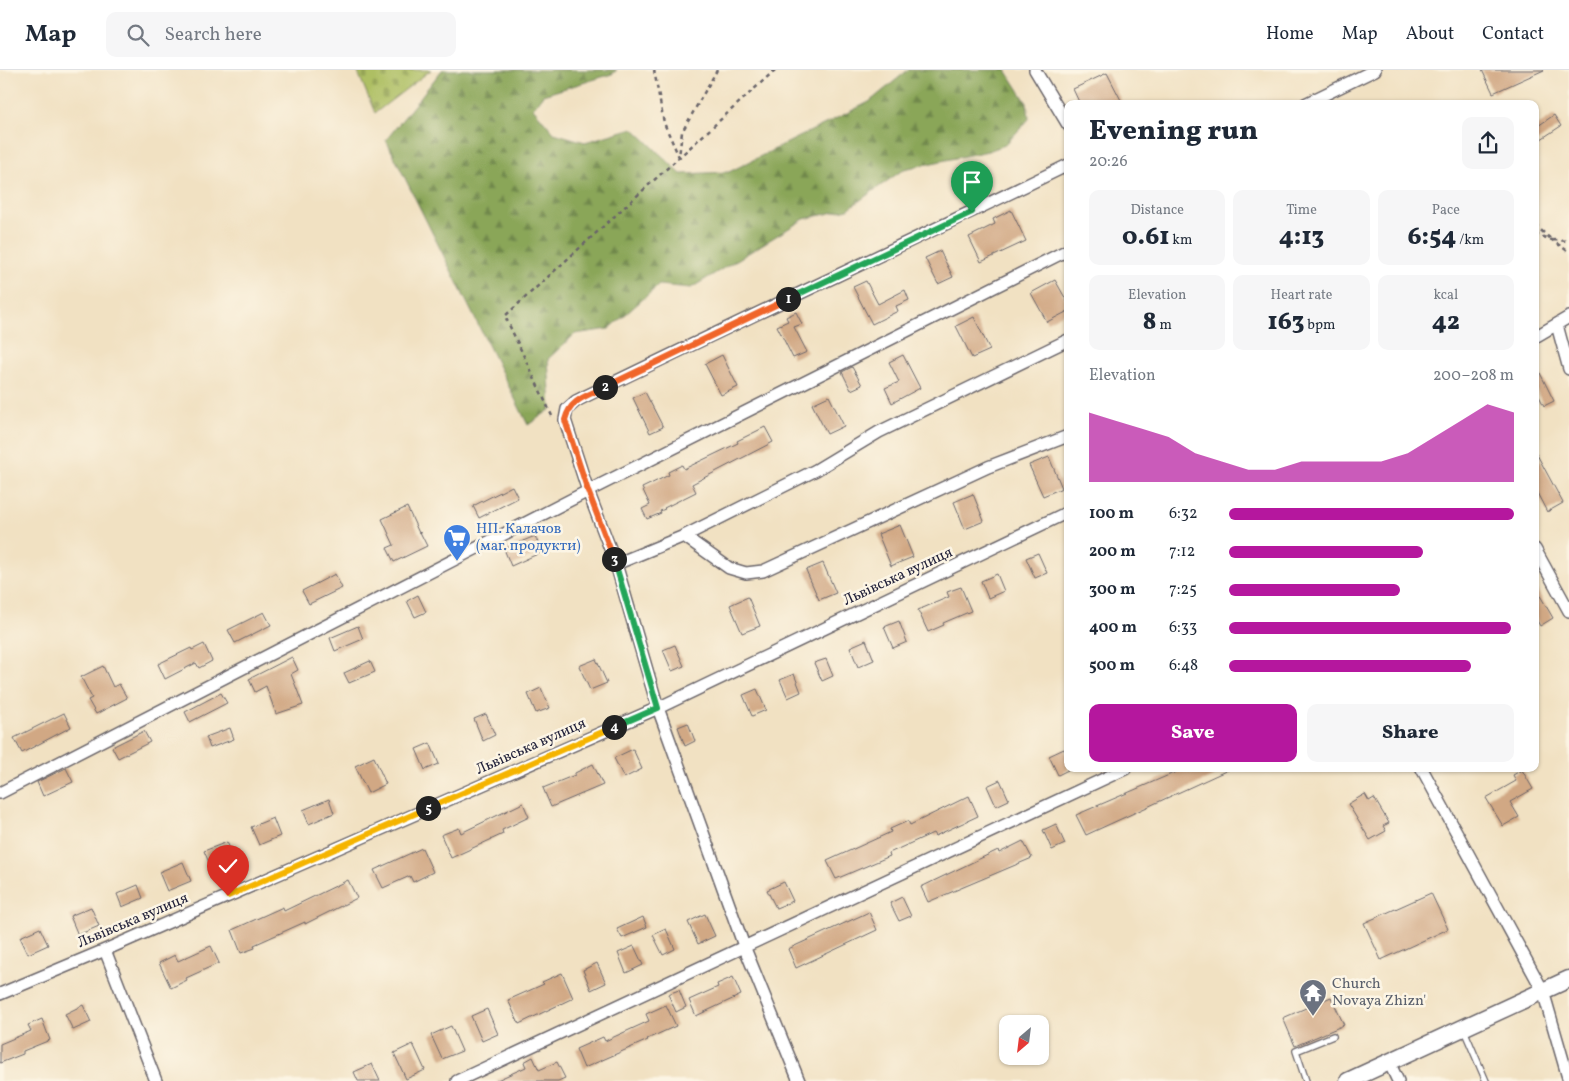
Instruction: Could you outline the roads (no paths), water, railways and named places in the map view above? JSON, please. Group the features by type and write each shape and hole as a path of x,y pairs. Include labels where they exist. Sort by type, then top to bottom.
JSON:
{"street":[{"path":"1035,70 1064,119"},
{"path":"1313,100 1375,70"},
{"path":"799,1081 744,946 658,708 616,564 588,491 565,420 568,409 576,401 718,331 923,236 1064,167"},
{"path":"0,793 588,491 1064,252"},
{"path":"1539,336 1569,317"},
{"path":"1557,325 1569,370"},
{"path":"616,564 684,536 816,470 879,432 1064,342"},
{"path":"684,536 729,568 746,573 763,571 988,467 1064,438"},
{"name":"Львівська вулиця","path":"0,994 105,950 658,708 1064,514"},
{"path":"1539,556 1569,611"},
{"path":"457,1081 1119,772"},
{"path":"1424,772 1543,991 1569,1081"},
{"path":"105,950 156,1081"},
{"path":"1348,1081 1569,979"},
{"path":"1389,1062 1398,1081"}],"lane":[{"path":"1463,1028 1486,1081"},
{"path":"1306,1081 1296,1051 1333,1036"}],"place":[{"name":"НП. Калачов (маг. продукти)","path":"457,562"},
{"name":"Church Novaya Zhizn'","path":"1313,1017"}]}
